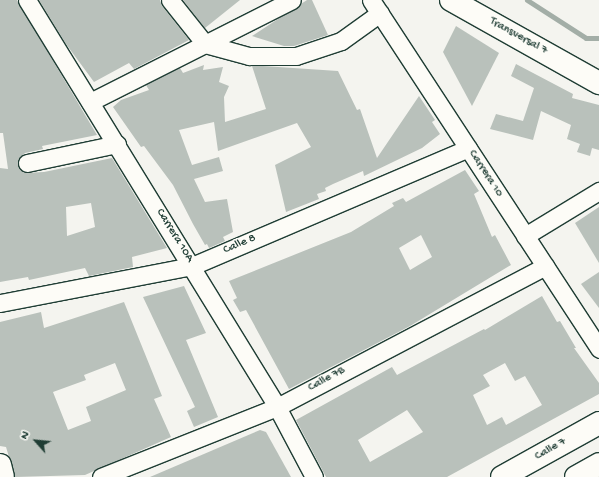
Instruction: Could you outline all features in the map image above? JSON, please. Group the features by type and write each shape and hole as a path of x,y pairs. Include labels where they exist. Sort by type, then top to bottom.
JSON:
{"street":[{"name":"Carrera 10A","path":"27,0 277,406 314,477"},
{"path":"170,0 205,44 249,56 296,56 341,40 375,6"},
{"path":"90,102 292,0"},
{"name":"Transversal 7","path":"451,0 594,77"},
{"name":"Carrera 10","path":"375,6 599,349"},
{"path":"27,163 117,144"},
{"name":"Calle 8","path":"0,303 192,266 468,148"},
{"path":"525,236 599,191"},
{"name":"Calle 7B","path":"101,477 277,406 545,266"},
{"name":"Calle 7","path":"502,477 599,423"},
{"path":"576,477 599,464"},
{"path":"0,466 3,477"}],"building":[{"path":"0,0 17,0 97,135 42,146 43,149 25,153 18,160 19,169 24,173 44,172 112,158 167,248 132,257 133,267 89,276 85,268 29,280 28,277 0,282 0,168 8,169 3,133 0,133","holes":["91,203 95,227 67,236 66,207"]},
{"path":"39,0 160,0 162,6 189,40 134,69 129,63 94,82 66,44"},
{"path":"183,0 240,0 205,28"},
{"path":"307,0 312,0 328,35 294,46 284,46 252,36"},
{"path":"456,26 499,53 472,106 443,52"},
{"path":"516,64 573,94 572,98 599,105 599,150 592,148 590,156 577,152 580,144 567,139 571,125 541,111 533,140 490,129 496,114 523,121 534,88 511,76"},
{"path":"204,65 203,70 223,67 219,82 229,86 224,97 225,122 266,109 252,66 263,66 338,71 357,110 360,109 377,158 419,96 435,120 432,122 440,134 422,148 364,176 363,171 333,184 325,188 326,191 317,194 319,199 286,212 275,165 311,147 297,123 218,151 214,122 179,130 192,165 219,157 223,171 194,179 205,202 227,199 233,232 223,237 225,241 209,248 207,244 205,245 193,224 173,185 144,146 141,147 113,107 121,100 149,90 146,85 180,68 183,73"},
{"path":"465,170 479,191 474,194 492,237 495,235 511,265 410,326 289,389 246,310 240,312 233,300 237,298 229,281 351,232 394,206 392,203 403,198 406,202","holes":["421,235 432,257 410,270 399,248"]},
{"path":"599,207 599,263 575,223"},
{"path":"599,272 599,308 581,284"},
{"path":"184,286 206,333 186,340 218,417 194,427 187,411 195,407 143,297"},
{"path":"542,296 557,322 560,321 576,348 574,348 599,383 599,394 447,477 326,477 296,420 392,367 397,375 484,329 485,330","holes":["505,363 515,381 525,376 542,405 506,425 502,417 487,425 473,395 490,386 483,375","407,410 423,432 370,462 358,440"]},
{"path":"124,302 162,396 154,399 171,437 85,475 15,477 6,447 0,446 0,322 41,312 44,328","holes":["115,363 126,390 86,407 91,421 68,430 53,392 86,380 84,375"]},
{"path":"260,430 266,432 291,477 150,477"}],"waterway":[{"path":"527,0 586,38 599,38"}]}
